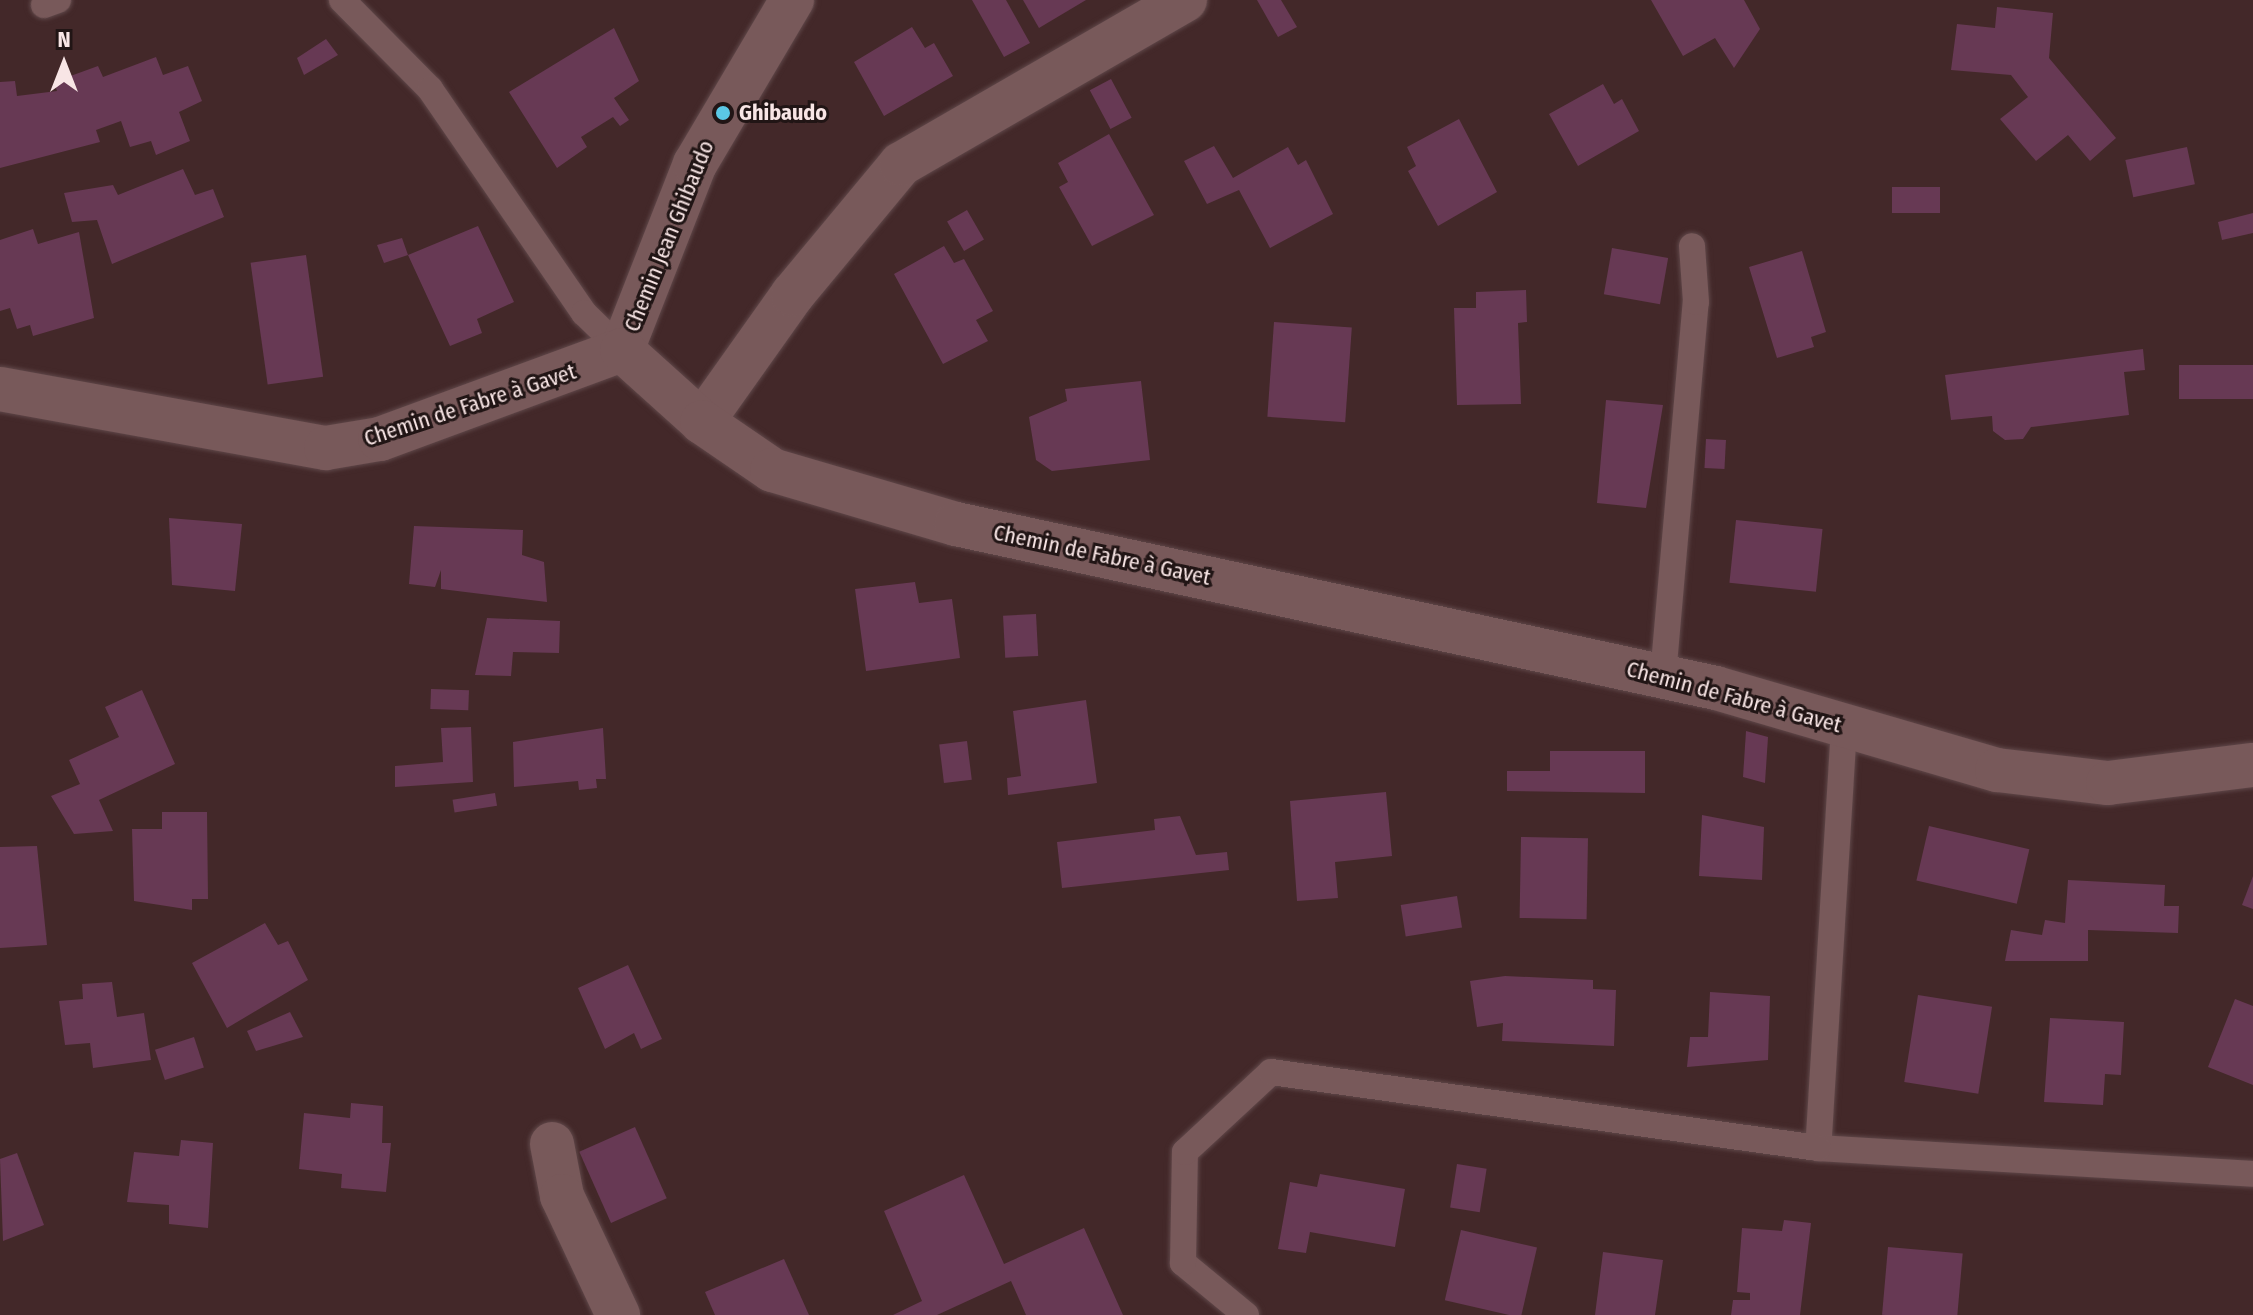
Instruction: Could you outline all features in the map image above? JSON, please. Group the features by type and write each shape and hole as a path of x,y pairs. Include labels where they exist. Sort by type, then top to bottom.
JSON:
{"street":[{"name":"Chemin Jean Ghibaudo","path":"622,350 695,164 792,0"},
{"path":"702,422 793,294 901,164 1185,0"},
{"name":"Chemin de Fabre à Gavet","path":"0,389 326,448 380,439 622,350 702,422 772,470 956,524 1663,676 1997,770 2108,783 2253,765"},
{"path":"552,1144 562,1196 618,1315"}],"lane":[{"path":"342,0 430,89 584,313 622,350"},
{"path":"1663,676 1696,302 1692,246"},
{"path":"1818,1148 1844,727"},
{"path":"1246,1315 1183,1263 1185,1152 1271,1072 1818,1148 2253,1174"}],"building":[{"path":"972,0 1006,0 1030,43 1004,57"},
{"path":"1023,0 1086,0 1039,28"},
{"path":"1257,0 1281,0 1297,27 1278,37"},
{"path":"1651,0 1744,0 1760,29 1734,68 1715,38 1683,56"},
{"path":"1997,7 2053,13 2049,58 2116,138 2090,161 2068,135 2036,161 2000,119 2028,97 2011,75 1951,70 1957,24 1995,28"},
{"path":"912,27 925,48 934,43 953,76 884,116 854,62"},
{"path":"614,28 639,81 614,98 629,120 620,126 613,117 581,137 587,147 557,168 509,92"},
{"path":"326,39 338,55 304,75 297,58"},
{"path":"156,57 163,75 188,66 202,101 179,112 190,141 156,155 151,141 130,147 121,121 96,130 100,142 0,168 0,82 15,81 17,96 57,91 54,82 98,66 103,77"},
{"path":"1111,79 1132,118 1110,129 1090,90"},
{"path":"1603,84 1614,104 1622,99 1639,131 1578,166 1549,114"},
{"path":"1459,119 1497,192 1438,226 1408,171 1416,166 1407,147"},
{"path":"1109,134 1154,215 1092,246 1059,187 1068,182 1058,163"},
{"path":"1214,146 1233,178 1288,147 1298,165 1306,160 1333,214 1270,248 1239,190 1207,204 1184,161"},
{"path":"2187,147 2195,184 2133,197 2125,160"},
{"path":"183,169 195,195 213,189 224,217 112,264 97,220 72,222 64,193 113,185 118,195"},
{"path":"1892,187 1940,187 1940,213 1892,213"},
{"path":"967,210 984,239 964,251 947,222"},
{"path":"2253,213 2253,233 2222,240 2218,222"},
{"path":"478,226 514,302 477,319 482,333 450,346 408,255"},
{"path":"33,229 38,244 79,232 94,318 33,336 30,325 17,329 10,308 0,311 0,240"},
{"path":"402,238 408,255 384,263 377,245"},
{"path":"944,246 954,263 964,259 993,311 976,320 988,341 943,364 894,274"},
{"path":"1612,248 1668,258 1660,304 1604,294"},
{"path":"1802,251 1826,332 1811,337 1814,347 1777,358 1749,267"},
{"path":"306,255 323,377 268,385 251,263"},
{"path":"1526,290 1527,322 1518,323 1521,404 1457,405 1454,308 1476,308 1476,292"},
{"path":"1274,322 1352,327 1345,422 1267,417"},
{"path":"2143,349 2145,370 2124,372 2129,415 2031,427 2023,439 2005,440 1993,431 1992,416 1951,420 1945,375"},
{"path":"2179,365 2253,365 2253,399 2179,399"},
{"path":"1141,381 1150,460 1052,471 1036,460 1029,417 1067,401 1065,389"},
{"path":"1606,400 1663,405 1646,508 1597,503"},
{"path":"1706,439 1726,440 1724,469 1704,468"},
{"path":"169,518 242,524 235,591 172,585"},
{"path":"1736,520 1823,529 1816,592 1729,583"},
{"path":"414,526 523,530 522,555 544,562 547,602 441,589 441,570 435,587 409,584"},
{"path":"915,582 919,603 952,599 960,658 866,671 855,589"},
{"path":"1036,614 1038,656 1005,658 1003,616"},
{"path":"487,618 560,621 559,653 513,652 511,676 475,675"},
{"path":"431,689 469,690 468,710 430,709"},
{"path":"142,690 175,764 99,800 113,831 74,834 51,796 80,784 69,760 119,737 105,707"},
{"path":"1086,700 1097,783 1008,795 1007,778 1021,776 1013,711"},
{"path":"471,727 473,782 395,787 395,766 443,762 441,728"},
{"path":"603,728 606,779 596,779 597,788 579,790 578,781 514,787 513,742"},
{"path":"1746,731 1768,737 1765,783 1743,777"},
{"path":"967,741 972,780 944,783 939,744"},
{"path":"1550,751 1645,751 1645,793 1507,791 1507,771 1550,771"},
{"path":"1386,792 1392,856 1335,862 1338,898 1297,901 1290,801"},
{"path":"495,793 497,806 455,813 453,800"},
{"path":"162,812 207,812 208,899 192,899 192,910 134,901 132,829 162,829"},
{"path":"1702,815 1764,827 1762,880 1699,876"},
{"path":"1180,816 1196,855 1227,852 1229,870 1062,888 1057,842 1155,830 1154,819"},
{"path":"1929,826 2029,849 2017,904 1916,881"},
{"path":"1521,837 1588,838 1587,919 1520,918"},
{"path":"37,846 47,945 0,948 0,847"},
{"path":"2253,876 2253,909 2242,905"},
{"path":"2068,880 2165,885 2164,906 2179,906 2178,933 2088,930 2088,961 2005,961 2011,930 2042,935 2045,920 2065,923"},
{"path":"1457,896 1462,928 1406,937 1401,905"},
{"path":"265,923 278,945 288,941 308,980 227,1028 192,963"},
{"path":"628,965 662,1039 641,1049 634,1033 605,1049 578,988"},
{"path":"1505,976 1593,980 1593,989 1616,990 1614,1046 1502,1041 1503,1023 1477,1027 1470,981"},
{"path":"112,982 117,1017 144,1013 151,1060 93,1068 90,1043 65,1045 59,1001 83,999 82,984"},
{"path":"1710,992 1770,996 1768,1060 1687,1067 1690,1037 1708,1037"},
{"path":"1918,995 1992,1007 1978,1094 1904,1082"},
{"path":"2235,999 2253,1006 2253,1085 2208,1067"},
{"path":"290,1012 303,1037 256,1051 247,1031"},
{"path":"2050,1018 2124,1022 2121,1075 2105,1074 2103,1105 2044,1102"},
{"path":"194,1037 204,1067 165,1080 155,1050"},
{"path":"351,1103 383,1106 382,1143 391,1143 386,1192 341,1188 342,1174 299,1169 304,1113 350,1118"},
{"path":"635,1127 667,1198 611,1223 579,1152"},
{"path":"181,1140 213,1143 208,1228 169,1224 169,1205 127,1202 134,1152 179,1156"},
{"path":"17,1153 44,1225 3,1241 0,1159"},
{"path":"1457,1164 1487,1169 1480,1212 1450,1207"},
{"path":"1320,1174 1405,1189 1395,1247 1310,1232 1306,1253 1278,1249 1290,1182 1317,1187"},
{"path":"964,1175 1004,1264 1084,1228 1123,1315 1026,1315 1011,1281 937,1315 893,1315 922,1301 884,1211"},
{"path":"1784,1220 1811,1223 1800,1315 1731,1315 1733,1300 1750,1300 1750,1293 1737,1292 1742,1228 1782,1231"},
{"path":"1461,1230 1537,1248 1521,1315 1445,1300"},
{"path":"1888,1247 1963,1254 1957,1315 1882,1315"},
{"path":"1603,1252 1663,1260 1655,1315 1595,1315"},
{"path":"784,1259 809,1315 715,1315 705,1292"}],"place":[{"name":"Ghibaudo","path":"723,113"}]}
